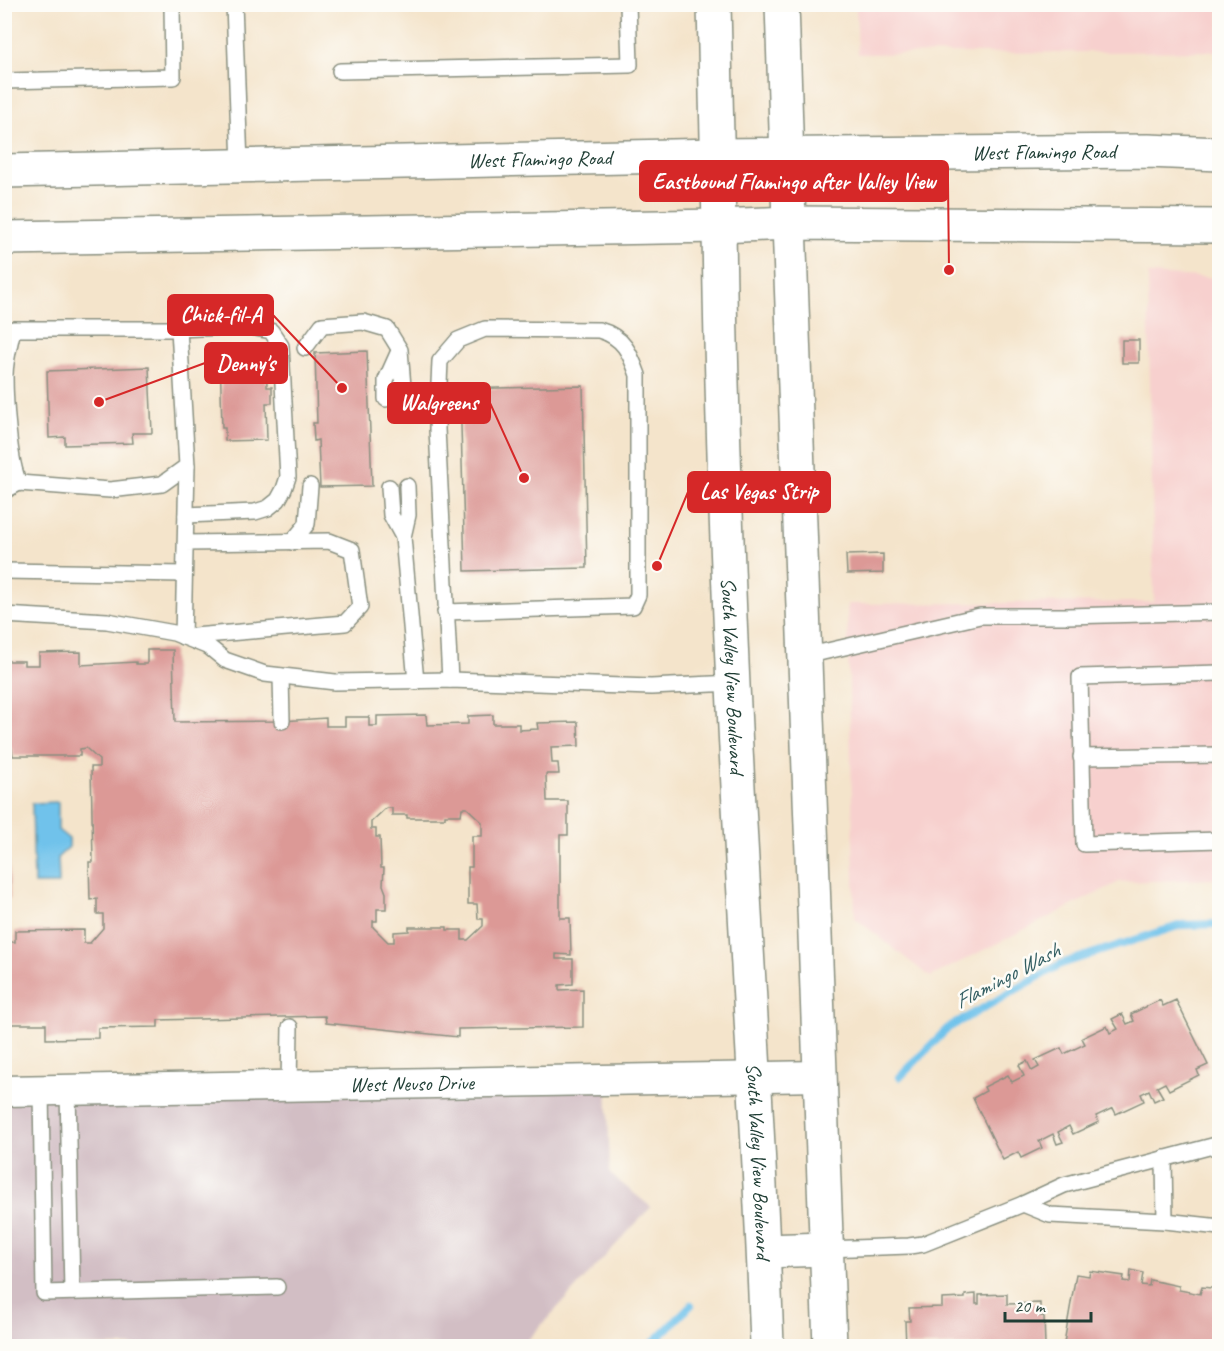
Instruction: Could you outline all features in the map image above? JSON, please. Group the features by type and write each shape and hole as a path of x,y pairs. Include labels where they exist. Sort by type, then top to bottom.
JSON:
{"main road":[{"name":"South Valley View Boulevard","path":"714,4 723,429 733,683 764,1251 767,1347"},
{"path":"782,4 830,1347"},
{"name":"West Flamingo Road","path":"4,171 787,154 1148,151 1220,154"},
{"path":"4,238 789,223 1220,226"},
{"path":"764,1251 826,1249"}],"street":[{"name":"West Nevso Drive","path":"4,1091 819,1076"}],"lane":[{"path":"4,81 173,77 172,4"},
{"path":"234,4 240,165"},
{"path":"340,71 630,65 628,4"},
{"path":"305,348 322,325 363,322 387,329 400,350 404,399"},
{"path":"19,483 12,456 5,374 13,329 179,329 246,326 271,331 281,346 288,477 278,500 255,512 186,515"},
{"path":"179,329 187,466 183,637"},
{"path":"445,612 633,606 638,595 638,375 628,349 610,333 599,330 484,329 458,340 440,361 437,429 445,612 450,680"},
{"path":"386,399 386,380 400,350"},
{"path":"4,491 19,483 110,490 162,484 187,466"},
{"path":"292,542 307,524 310,486"},
{"path":"389,486 391,515 403,537"},
{"path":"407,486 408,514 403,537 416,682"},
{"path":"183,637 345,623 360,607 352,550 329,542 185,543"},
{"path":"4,571 184,574"},
{"path":"804,655 980,616 1220,612"},
{"path":"4,615 107,621 174,633 209,647 225,660 266,674 335,682 450,680 651,687 733,683"},
{"path":"1220,673 1080,677 1084,844 1220,840"},
{"path":"281,676 282,721"},
{"path":"1081,757 1220,755"},
{"path":"290,1027 290,1086"},
{"path":"55,1090 72,1292"},
{"path":"55,1090 44,1293 277,1287"},
{"path":"826,1249 924,1244 1064,1185 1220,1144"},
{"path":"1164,1158 1166,1221"},
{"path":"1023,1204 1050,1215 1166,1221 1220,1227"}],"shaded area":[{"path":"856,5 1219,5 1219,51 858,54"},
{"path":"1148,274 1219,278 1219,879 1119,882 930,977 855,918 847,604 1154,602"},
{"path":"607,1081 610,1174 651,1207 522,1346 5,1346 4,1091"}],"water":[{"path":"58,802 58,830 69,839 69,847 58,857 59,884 34,884 32,803"}],"building":[{"path":"1122,340 1139,340 1139,363 1122,363"},
{"path":"367,351 372,486 320,487 318,440 314,441 313,423 317,423 315,353"},
{"path":"266,352 267,387 272,387 272,403 266,403 267,440 225,441 225,428 222,428 220,353"},
{"path":"149,367 152,433 132,433 133,443 65,445 65,437 49,438 47,371"},
{"path":"583,386 587,568 465,571 460,389"},
{"path":"883,554 883,573 847,574 846,555"},
{"path":"147,650 173,650 175,722 282,721 326,718 326,726 345,726 345,717 369,717 369,726 377,726 377,716 426,715 427,725 468,724 468,716 493,715 493,724 519,724 519,730 538,729 537,723 578,722 579,746 551,747 552,763 558,763 559,774 546,774 547,801 568,801 568,835 560,835 560,918 570,918 571,955 556,954 556,959 573,959 573,984 559,985 559,990 583,989 583,1027 458,1029 458,1037 326,1023 325,1016 158,1020 158,1027 98,1028 98,1038 46,1039 46,1024 4,1024 4,938 9,942 15,942 15,931 84,930 84,943 90,943 103,928 103,914 97,914 97,899 90,900 89,862 93,862 91,767 99,767 99,760 86,748 80,749 80,756 13,756 12,749 4,750 4,661 24,661 24,665 39,665 39,653 81,652 81,665 136,662 136,664 147,664","holes":["386,808 392,808 392,815 407,815 407,818 445,818 445,815 461,815 462,808 467,808 482,822 482,836 472,836 472,867 468,867 468,904 477,904 478,919 483,919 483,926 468,940 462,940 462,930 447,930 447,927 409,927 409,931 394,932 394,942 388,942 373,927 373,921 377,921 377,909 386,909 386,893 383,885 384,868 381,868 380,837 376,837 376,829 371,829 371,822"]},
{"path":"4,860 9,860 10,899 4,899"},
{"path":"1160,1000 1163,1006 1176,1000 1208,1065 1197,1070 1199,1075 1169,1090 1165,1083 1157,1087 1163,1097 1154,1101 1149,1090 1141,1094 1144,1101 1116,1114 1113,1108 1096,1116 1099,1122 1073,1134 1069,1126 1058,1132 1063,1142 1057,1144 1053,1134 1039,1141 1042,1148 1021,1158 1018,1152 1003,1160 973,1098 986,1091 984,1087 1008,1075 1012,1082 1024,1076 1019,1065 1027,1061 1032,1071 1039,1067 1035,1060 1061,1048 1064,1054 1085,1044 1082,1038 1107,1026 1110,1033 1118,1029 1112,1019 1122,1014 1127,1024 1134,1021 1131,1014"},
{"path":"1131,1270 1143,1273 1141,1285 1149,1286 1150,1280 1179,1286 1179,1290 1200,1294 1202,1287 1220,1289 1220,1346 1077,1346 1064,1343 1076,1274 1089,1276 1090,1271 1124,1276 1123,1281 1130,1282"},
{"path":"976,1294 976,1304 979,1304 979,1295 1007,1294 1007,1304 1040,1303 1040,1316 1044,1316 1045,1346 906,1346 905,1321 910,1321 909,1308 942,1307 942,1299 965,1298 965,1295"}],"waterway":[{"name":"Flamingo Wash","path":"900,1077 948,1028 1061,964 1181,925 1220,924"},
{"name":"Flamingo Wash","path":"650,1346 691,1305"}],"place":[{"name":"Eastbound Flamingo after Valley View","path":"949,270"},
{"name":"Chick-fil-A","path":"342,388"},
{"name":"Denny's","path":"99,402"},
{"name":"Walgreens","path":"524,478"},
{"name":"Las Vegas Strip","path":"657,566"}]}
